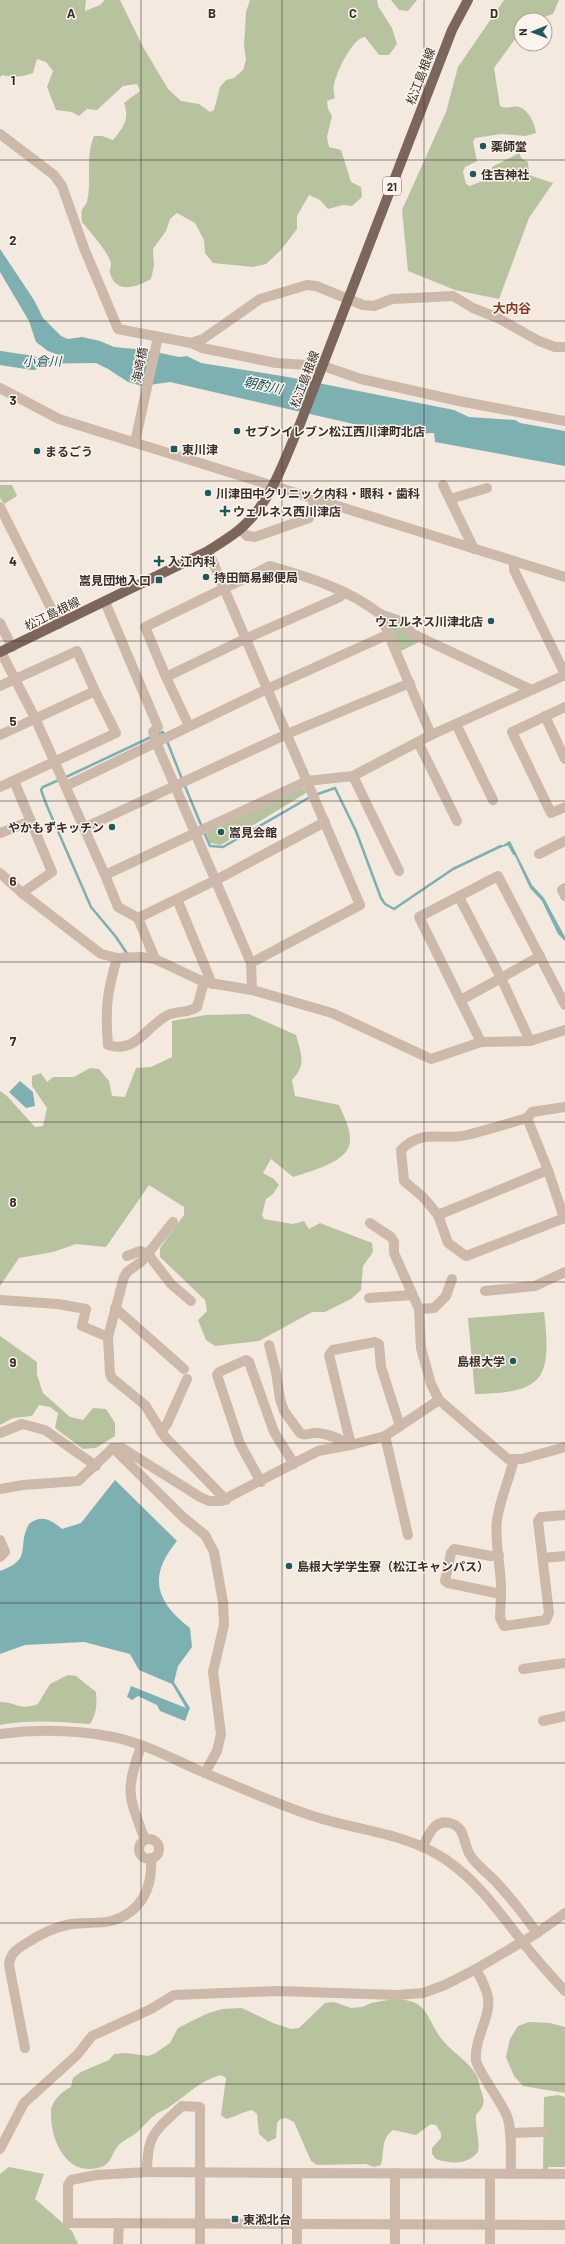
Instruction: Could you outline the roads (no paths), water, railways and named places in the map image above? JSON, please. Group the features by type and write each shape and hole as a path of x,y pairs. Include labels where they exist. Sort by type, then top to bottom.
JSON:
{"main road":[{"name":"松江島根線","path":"1,652 208,552 240,529 261,505 274,485 300,424 452,30 468,0"}],"street":[{"path":"0,134 54,175 62,186 84,248 118,329 157,340 191,343 202,348 276,363 321,370 459,401 565,421"},
{"path":"191,343 202,339 260,299 307,285 316,286 363,305 374,306 392,299 453,296 473,308 498,318 539,341 555,347 565,347"},
{"name":"海崎橋","path":"135,442 157,340"},
{"path":"0,388 59,419 565,577"},
{"path":"443,485 474,549"},
{"path":"450,499 488,488"},
{"path":"240,529 247,536 255,537 309,518 315,498"},
{"path":"0,507 59,624"},
{"path":"208,552 312,790 360,905 251,963"},
{"path":"105,875 307,781 353,776 431,735 565,674 514,570 514,561"},
{"path":"188,726 145,627 270,566 304,576 364,601 380,614 400,621 413,634 532,690"},
{"path":"166,677 245,639 340,597 344,592"},
{"path":"105,602 158,727 159,739 200,830 216,880 251,963 252,990"},
{"path":"380,614 431,735"},
{"path":"0,623 12,647"},
{"path":"66,786 159,739 389,634"},
{"path":"0,686 77,651 116,733 0,787"},
{"path":"1,652 35,718 118,907 138,918 155,959"},
{"path":"84,828 287,734 410,683"},
{"path":"0,735 95,691"},
{"path":"565,707 512,732 551,814 565,807"},
{"path":"545,716 565,759"},
{"path":"456,724 492,800"},
{"path":"418,742 457,821"},
{"path":"353,776 399,871"},
{"path":"14,781 52,872 22,893"},
{"path":"0,833 31,821"},
{"path":"138,918 216,880 325,822"},
{"path":"539,854 565,841"},
{"path":"0,873 22,893 101,954 117,958 140,957 155,959 208,983 252,990 332,1013 432,1059 481,1042 530,1041 565,1030"},
{"path":"481,1042 419,917 498,876 565,1005"},
{"path":"565,888 562,890 565,896"},
{"path":"459,897 501,978 530,1041"},
{"path":"117,958 105,1012 108,1045 127,1046 166,1016 195,1009 199,1005 208,983 177,899"},
{"path":"461,1000 540,956"},
{"path":"527,1118 548,1170 564,1218 466,1256 448,1243 438,1215 423,1197 404,1181 401,1150 409,1142 424,1136 466,1136 527,1118 532,1112 565,1107"},
{"path":"438,1215 548,1170"},
{"path":"173,1222 148,1254 127,1272 115,1308 108,1337 112,1378 145,1405 161,1432 226,1500"},
{"path":"370,1223 391,1237 394,1242 394,1253 419,1309 421,1348 432,1384 439,1400 504,1457 514,1460 565,1447"},
{"path":"127,1256 142,1250 148,1254 171,1284 191,1301"},
{"path":"485,1291 535,1286 565,1272"},
{"path":"419,1309 434,1308 446,1296 452,1280"},
{"path":"369,1298 412,1295"},
{"path":"0,1300 50,1303 86,1309 82,1326 108,1337"},
{"path":"115,1308 184,1369"},
{"path":"351,1445 329,1355 333,1350 375,1342 379,1344 381,1367 400,1426"},
{"path":"269,1345 276,1372 280,1399 284,1411 300,1433 303,1435 319,1433 340,1439 351,1445"},
{"path":"261,1482 240,1444 217,1374 219,1372 246,1360 249,1362 274,1432 294,1464"},
{"path":"161,1432 167,1424 187,1379"},
{"path":"0,1490 23,1485 78,1481 96,1466 113,1448 122,1448 200,1497 209,1501 226,1500 324,1448 351,1445 385,1436 439,1400"},
{"path":"0,1433 22,1424 45,1430 96,1466"},
{"path":"385,1436 408,1535"},
{"path":"113,1448 184,1518 205,1535 214,1552 223,1602 224,1625 213,1672 221,1734 217,1751 205,1773"},
{"path":"514,1460 497,1519 501,1575 500,1618 504,1626 548,1619 539,1518 565,1515"},
{"path":"0,1540 5,1552 0,1557"},
{"path":"499,1555 491,1556 454,1549 451,1553 445,1579 448,1583 501,1594"},
{"path":"543,1558 565,1556"},
{"path":"523,1669 565,1663"},
{"path":"543,1721 565,1716"},
{"path":"0,1734 60,1731 114,1738 141,1746 306,1814 393,1835 423,1846 466,1875 490,1900 532,1954 565,1991"},
{"path":"25,2048 9,1965 13,1952 31,1940 60,1927 81,1923 110,1921 126,1915 141,1903 145,1896 151,1880 152,1858 158,1853 158,1846 153,1840 146,1840 130,1799 129,1790 132,1772 141,1746"},
{"path":"423,1846 432,1828 438,1824 446,1823 456,1825 463,1833 470,1855 496,1882 537,1933"},
{"path":"0,2149 24,2103 77,2055 92,2036 151,2009 174,1995 276,1991 397,1995 423,1993 445,1985 476,1968 537,1933 565,1913"},
{"path":"476,1968 483,1983 488,2002 476,2050 476,2063 498,2096 507,2117 510,2133 510,2174"},
{"path":"147,2172 147,2150 156,2130 182,2106 200,2107 200,2244"},
{"path":"510,2133 544,2132"},
{"path":"565,2174 147,2172 78,2177 71,2180 68,2185 68,2223 565,2225"},
{"path":"297,2173 297,2244"},
{"path":"395,2173 395,2244"},
{"path":"490,2174 490,2244"},
{"path":"118,2244 119,2223"}],"water":[{"name":"朝酌川","path":"0,249 34,300 43,318 61,336 68,339 82,337 100,341 114,347 146,350 179,357 187,356 201,363 288,377 454,410 469,417 515,420 520,423 565,431 565,466 435,442 434,433 405,434 358,425 170,382 142,386 128,382 96,363 21,364 10,358 42,358 58,360 64,357 48,351 36,342 29,321 0,272"},
{"path":"510,841 532,885 544,898 565,937 565,941 558,934 542,901 530,888 510,845 498,848"},
{"path":"20,1081 33,1092 35,1106 26,1108 9,1092"},
{"path":"115,1480 177,1541 162,1566 159,1577 163,1598 169,1608 190,1628 192,1647 178,1666 174,1682 190,1708 185,1721 160,1711 157,1705 138,1696 132,1700 127,1697 131,1686 186,1708 172,1684 139,1670 130,1654 84,1642 25,1645 0,1654 0,1571 17,1562 21,1557 25,1532 29,1524 38,1519 46,1519 62,1529 81,1523"}],"waterway":[{"name":"小倉川","path":"0,358 33,363"},
{"path":"156,735 163,732 165,736"},
{"path":"64,778 151,737"},
{"path":"167,741 182,779"},
{"path":"59,780 43,787 41,790 47,806 91,907 116,937 128,955"},
{"path":"184,784 202,827"},
{"path":"315,795 335,788 356,831 381,898 385,904 394,909 453,869 501,846"},
{"path":"204,832 210,846 223,847 310,797"},
{"path":"508,843 514,854"}],"place":[{"name":"薬師堂","path":"483,146"},
{"name":"住吉神社","path":"473,174"},
{"name":"セブンイレブン松江西川津町北店","path":"237,431"},
{"name":"東川津","path":"174,449"},
{"name":"まるごう","path":"37,451"},
{"name":"川津田中クリニック内科・眼科・歯科","path":"208,493"},
{"name":"ウェルネス西川津店","path":"225,511"},
{"name":"入江内科","path":"159,561"},
{"name":"持田簡易郵便局","path":"206,577"},
{"name":"嵩見団地入口","path":"159,580"},
{"name":"ウェルネス川津北店","path":"491,621"},
{"name":"やかもずキッチン","path":"112,827"},
{"name":"嵩見会館","path":"221,832"},
{"name":"島根大学","path":"513,1361"},
{"name":"島根大学学生寮（松江キャンパス）","path":"289,1566"},
{"name":"東淞北台","path":"235,2219"}],"district":[{"name":"大内谷","path":"512,308"}]}
